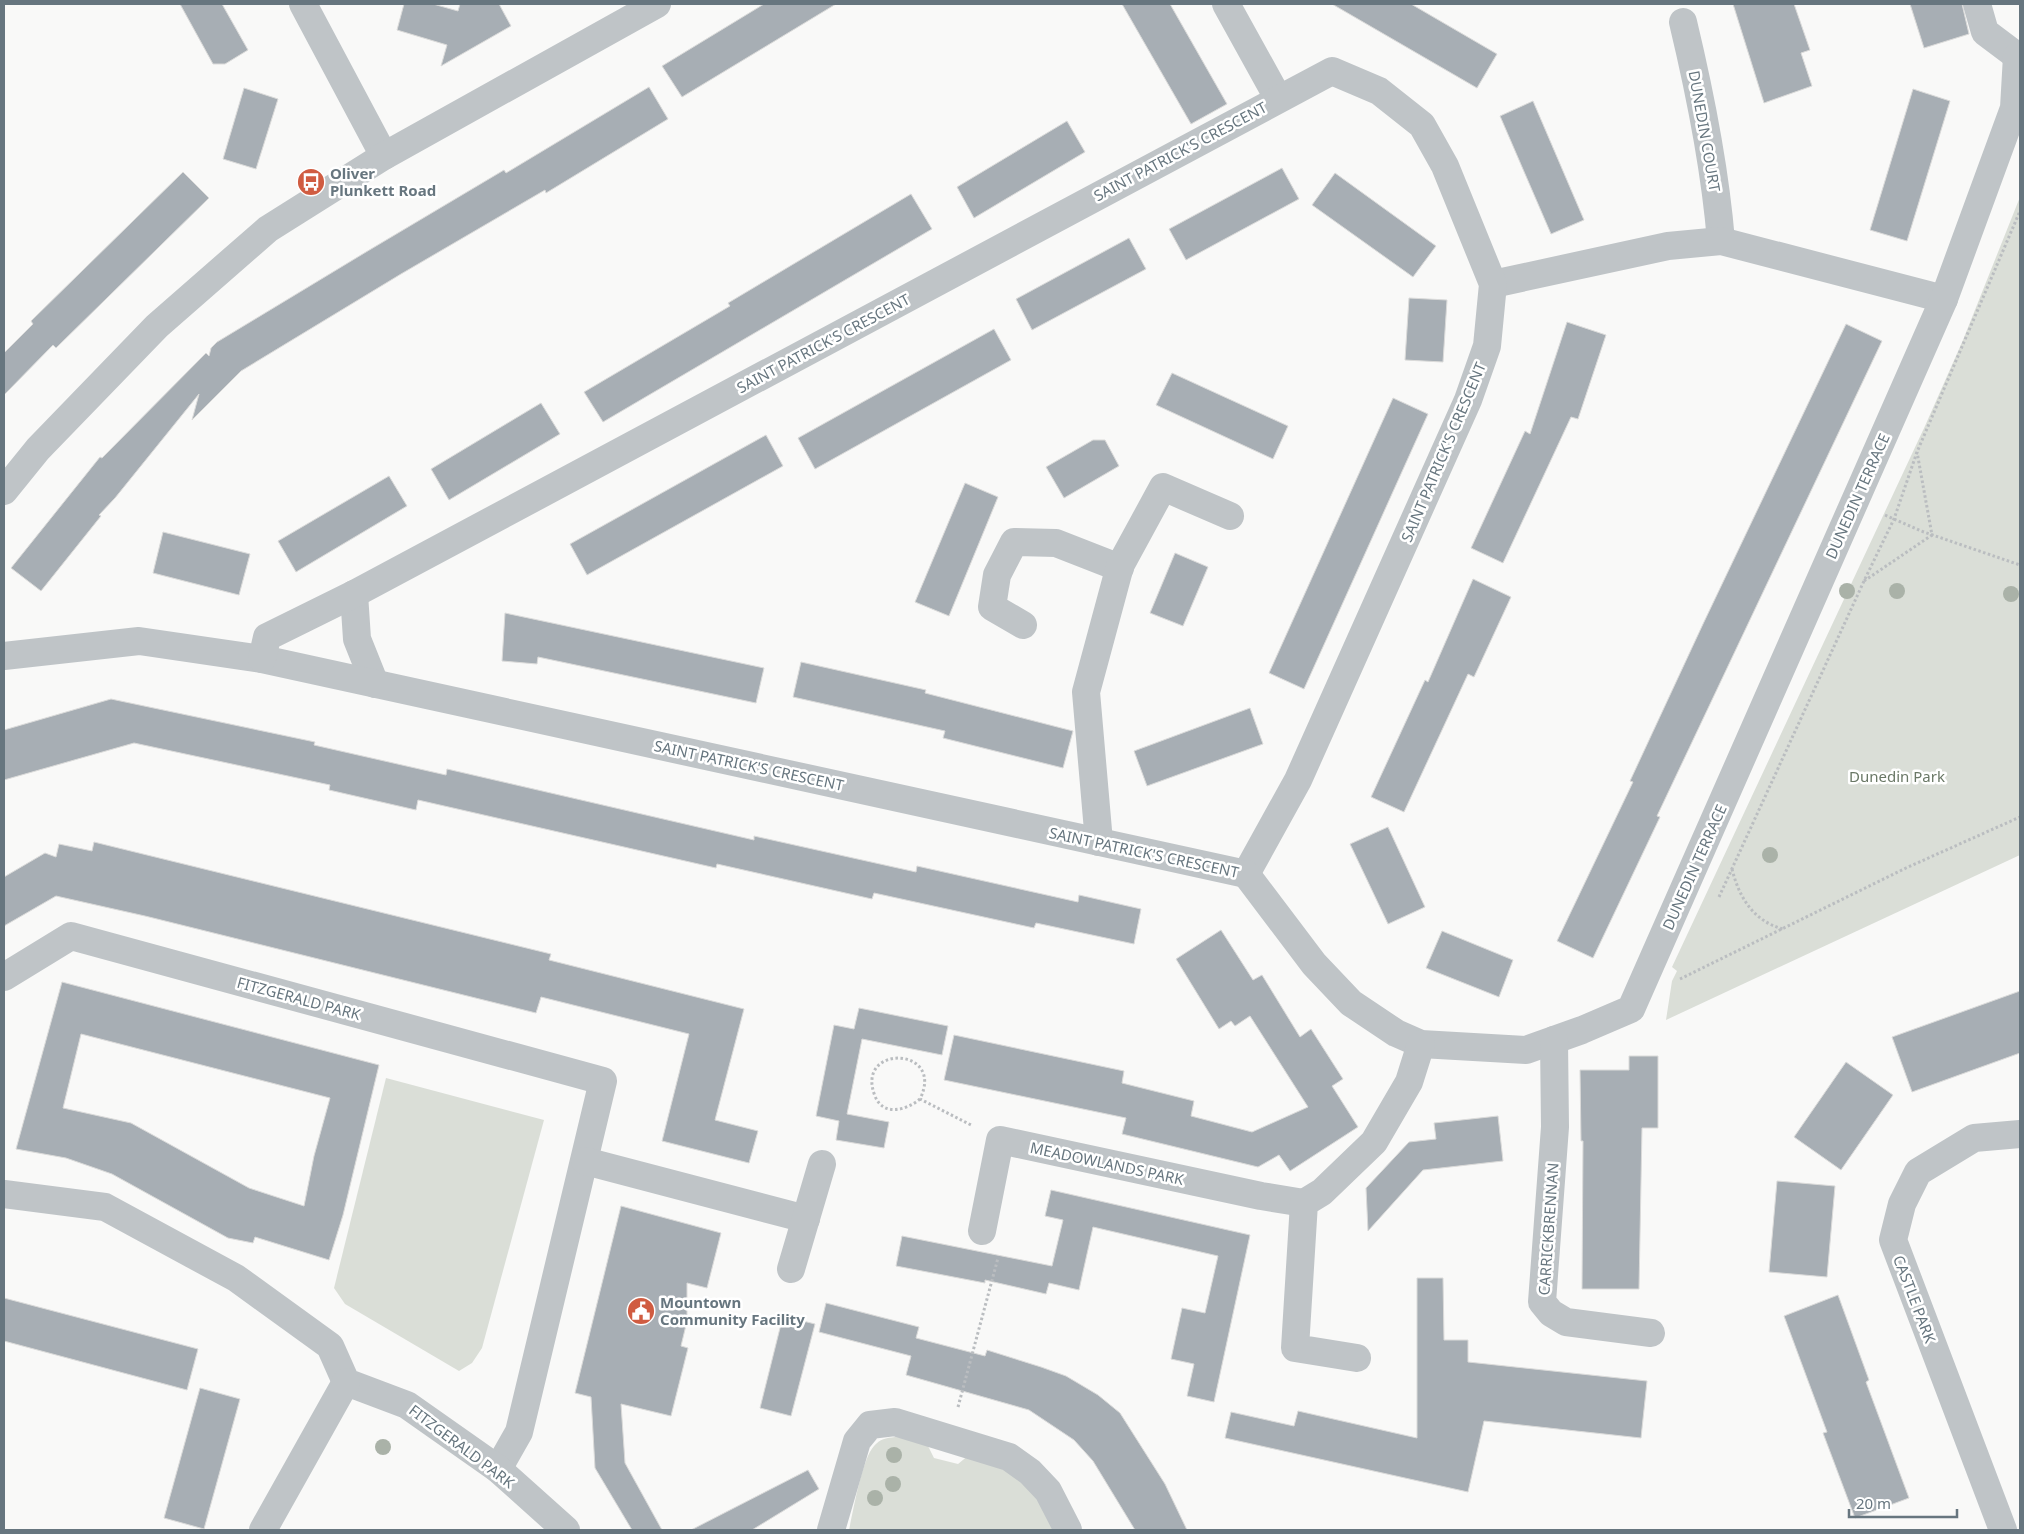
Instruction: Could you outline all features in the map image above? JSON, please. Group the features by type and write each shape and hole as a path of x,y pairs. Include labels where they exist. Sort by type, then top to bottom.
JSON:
{"street":[{"path":"303,4 384,156"},
{"path":"4,490 38,449 165,320 268,229 384,156 657,4"},
{"path":"1226,4 1278,98"},
{"path":"1977,4 1985,32 2018,55"},
{"name":"DUNEDIN COURT","path":"1683,22 1694,67 1718,208 1721,241"},
{"name":"DUNEDIN TERRACE","path":"1246,874 1314,964 1351,1003 1396,1034 1421,1044 1526,1050 1631,1009 1944,299 2014,108 2018,55"},
{"name":"SAINT PATRICK'S CRESCENT","path":"4,656 139,641 262,658 1246,874 1298,780 1468,400 1487,346 1494,284 1445,166 1422,125 1378,91 1332,71 1278,98 354,594 267,637 262,658"},
{"path":"1494,284 1668,246 1721,241 1944,299"},
{"path":"1099,842 1086,692 1120,568 1162,487 1230,516"},
{"path":"1023,624 992,607 997,575 1014,542 1056,544 1120,568"},
{"path":"354,594 357,639 375,684"},
{"name":"FITZGERALD PARK","path":"4,977 71,936 603,1081 585,1160"},
{"name":"CARRICKBRENNAN","path":"1554,1040 1555,1127 1542,1302 1550,1313 1566,1322 1650,1333"},
{"path":"1357,1358 1295,1348 1304,1203 1322,1192 1374,1142 1409,1082 1421,1044"},
{"name":"CASTLE PARK","path":"2003,1530 1893,1240 1902,1204 1918,1172 1974,1138 2020,1134"},
{"path":"982,1230 1000,1140"},
{"name":"MEADOWLANDS PARK","path":"1000,1140 1260,1196 1304,1203"},
{"path":"498,1469 519,1432 585,1160 806,1219"},
{"path":"791,1269 822,1164"},
{"path":"4,1194 105,1207 236,1278 330,1346 346,1382 263,1530"},
{"name":"FITZGERALD PARK","path":"346,1382 407,1405 498,1469 566,1530"},
{"path":"831,1530 857,1441 870,1425 895,1422 1009,1457 1030,1472 1048,1491 1068,1530"}],"path":[{"path":"1716,903 1894,519 1917,452 2020,211"},
{"path":"1917,452 1932,535"},
{"path":"1856,500 1932,535 2020,566"},
{"path":"1864,581 1932,535"},
{"path":"1674,976 1681,979 1906,868 2020,817"},
{"path":"1732,869 1737,889 1752,912 1773,926 1783,929"},
{"path":"1681,979 1685,971"},
{"path":"891,1057 904,1057 916,1063 924,1080 924,1090 920,1099 910,1107 898,1110 886,1108 876,1100 871,1088 872,1074 880,1064 891,1057"},
{"path":"920,1099 1000,1140"},
{"path":"949,1438 1004,1238 982,1230"}],"green space":[{"name":"Dunedin Park","path":"2020,197 2020,855 1666,1020 1672,981 1677,971 1672,967 1925,426 1963,340"},
{"path":"386,1078 544,1120 482,1348 472,1363 459,1371 345,1304 334,1288"},
{"path":"886,1438 911,1438 927,1444 934,1458 958,1464 969,1455 991,1462 1028,1481 1059,1530 849,1530 858,1486 870,1453 879,1442"}],"building":[{"path":"180,4 222,4 248,50 225,64 213,64"},
{"path":"404,4 433,4 458,11 460,4 499,4 511,26 441,66 447,45 397,30"},
{"path":"764,4 836,4 682,97 662,66"},
{"path":"1122,4 1170,4 1227,104 1191,124"},
{"path":"1332,4 1411,4 1497,54 1477,88"},
{"path":"1733,4 1794,4 1810,50 1801,53 1812,86 1764,103"},
{"path":"1910,4 1962,4 1969,34 1924,48"},
{"path":"649,87 668,119 546,193 545,190 401,274 241,371 192,420 199,394 115,498 99,515 101,516 41,591 11,568 100,457 102,458 206,353 209,356 211,348 217,342 504,170 506,173"},
{"path":"244,88 278,99 256,169 223,159"},
{"path":"1913,89 1950,101 1907,241 1870,230"},
{"path":"1533,101 1584,220 1551,234 1500,116"},
{"path":"1067,121 1085,152 974,218 957,187"},
{"path":"1282,168 1299,199 1186,260 1169,229"},
{"path":"183,172 209,198 56,348 53,345 4,395 4,353 33,324 31,321"},
{"path":"1335,173 1436,246 1413,277 1312,205"},
{"path":"911,194 932,229 603,422 584,392 730,306 728,303"},
{"path":"1129,238 1146,269 1032,330 1016,299"},
{"path":"1409,298 1447,300 1443,362 1405,360"},
{"path":"1567,322 1606,335 1578,419 1571,417 1503,563 1471,548 1525,431 1530,434"},
{"path":"1846,324 1882,341 1657,816 1660,817 1593,958 1557,941 1633,782 1630,781 1703,624"},
{"path":"994,329 1011,360 815,469 798,438"},
{"path":"1172,373 1288,426 1273,459 1156,405"},
{"path":"1393,398 1428,414 1304,689 1269,673"},
{"path":"541,403 560,434 449,500 431,469"},
{"path":"766,435 783,466 587,575 570,544"},
{"path":"1093,440 1105,440 1119,466 1064,498 1046,467"},
{"path":"389,476 407,506 296,572 278,541"},
{"path":"965,483 998,497 949,616 915,602"},
{"path":"163,532 250,554 239,595 153,573"},
{"path":"1175,553 1208,567 1183,626 1150,613"},
{"path":"1473,579 1511,597 1474,677 1468,674 1404,812 1371,797 1425,680 1428,682"},
{"path":"505,613 764,668 756,703 538,657 537,664 502,661"},
{"path":"801,662 926,690 925,693 1073,731 1063,768 943,738 945,731 793,697"},
{"path":"111,699 315,742 314,745 446,775 447,769 754,840 754,836 916,872 917,866 1078,902 1079,895 1141,909 1134,944 1036,923 1034,928 874,893 872,899 717,864 716,868 418,800 416,810 329,790 330,785 134,743 4,780 4,730"},
{"path":"1250,708 1263,744 1147,786 1134,751"},
{"path":"1388,827 1425,907 1388,924 1350,844"},
{"path":"94,842 551,954 549,960 744,1009 715,1120 758,1131 749,1163 662,1141 689,1034 541,997 536,1013 145,916 56,896 4,926 4,877 45,853 56,857 59,844 92,851"},
{"path":"1221,930 1253,980 1262,975 1300,1037 1311,1029 1343,1079 1332,1086 1358,1127 1290,1171 1279,1155 1258,1167 1122,1134 1126,1118 944,1080 954,1035 1124,1071 1122,1083 1194,1101 1191,1116 1252,1132 1308,1107 1250,1016 1235,1026 1231,1021 1219,1029 1176,959"},
{"path":"1442,931 1513,960 1499,997 1426,968"},
{"path":"62,982 379,1065 343,1215 329,1260 255,1237 253,1243 228,1238 112,1174 66,1158 16,1149","holes":["81,1034 330,1098 314,1156 304,1206 249,1188 131,1123 63,1108"]},
{"path":"2020,991 2020,1053 1912,1092 1892,1037"},
{"path":"859,1008 948,1026 942,1055 862,1039 847,1114 889,1122 884,1148 836,1140 839,1121 816,1116 834,1025 854,1029"},
{"path":"1629,1056 1658,1056 1658,1128 1642,1128 1639,1289 1582,1289 1583,1141 1581,1141 1580,1070 1629,1070"},
{"path":"1846,1062 1893,1095 1841,1170 1794,1137"},
{"path":"1498,1116 1503,1161 1423,1170 1368,1231 1366,1188 1409,1142 1436,1139 1434,1123"},
{"path":"1777,1181 1835,1186 1827,1277 1769,1272"},
{"path":"1051,1190 1250,1235 1214,1402 1187,1396 1194,1364 1171,1359 1182,1308 1205,1313 1218,1256 1093,1227 1079,1290 1049,1283 1046,1294 985,1280 985,1283 896,1266 902,1236 1052,1266 1063,1220 1045,1216"},
{"name":"Mountown Community Facility","path":"621,1206 721,1233 707,1288 687,1283 687,1321 681,1346 688,1348 671,1416 621,1404 625,1463 662,1530 632,1530 595,1468 591,1397 575,1393"},
{"path":"1417,1278 1443,1278 1444,1340 1468,1340 1468,1362 1647,1381 1641,1438 1484,1421 1468,1492 1225,1438 1231,1412 1294,1426 1298,1411 1417,1438"},
{"path":"1838,1295 1869,1380 1866,1382 1909,1498 1855,1518 1823,1433 1827,1432 1784,1316"},
{"path":"4,1298 198,1349 187,1390 4,1341"},
{"path":"826,1303 919,1327 916,1338 985,1356 987,1350 1041,1367 1066,1376 1098,1395 1120,1413 1165,1484 1187,1530 1135,1530 1093,1461 1074,1440 1029,1410 906,1375 911,1356 819,1332"},
{"path":"783,1316 815,1324 791,1416 760,1408"},
{"path":"200,1388 240,1399 204,1529 164,1518"},
{"path":"808,1470 819,1489 752,1530 691,1530"}],"place":[{"name":"Oliver Plunkett Road","path":"311,182"},
{"name":"Mountown Community Facility","path":"641,1311"}]}
